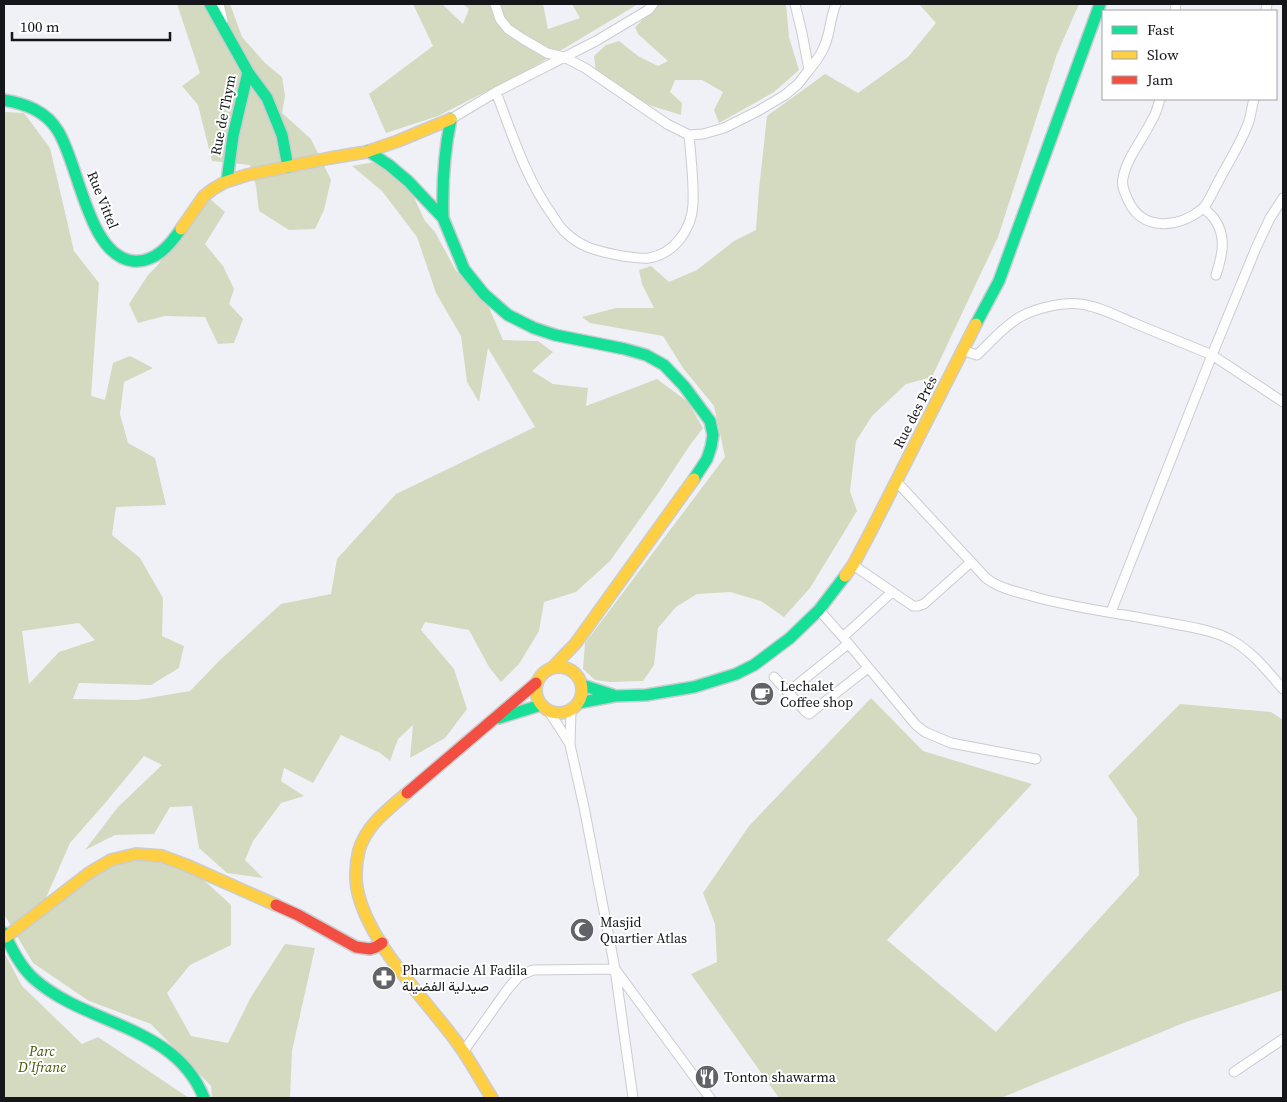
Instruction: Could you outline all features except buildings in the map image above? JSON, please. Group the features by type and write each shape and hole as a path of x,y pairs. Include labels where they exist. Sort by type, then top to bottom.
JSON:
{"street":[{"name":"Rue de Thym","path":"210,4 248,72 233,136 227,181"},
{"path":"219,4 225,29"},
{"path":"495,4 500,19 508,28 536,48 564,57 585,68 667,124 689,135 703,134 724,128 758,112 785,95 798,84 824,51 836,4"},
{"path":"554,667 576,643 677,505 707,459 713,435 710,421 684,386 664,366 646,355 555,335 534,328 508,315 484,294 464,269 443,218 442,168 451,119 496,92 596,40 648,10 653,4"},
{"path":"795,4 809,70"},
{"name":"Rue des Prés","path":"574,707 615,696 646,696 694,688 736,674 754,665 790,638 819,610 853,565 998,282 1100,4"},
{"path":"248,72 267,98 282,135 288,167"},
{"path":"496,92 528,173 542,202 564,231 589,248 602,252 634,258 647,258 657,256 674,247 685,232 693,205 689,135"},
{"name":"Rue Vittel","path":"4,100 31,107 46,115 54,124 70,156 96,228 109,250 120,258 131,261 155,257 180,230 205,195 213,188 227,181 368,151 393,143 451,119"},
{"path":"1160,100 1153,120 1136,146 1123,178 1124,190 1130,204 1142,218 1156,223 1174,222 1191,216 1204,208 1233,155 1248,122 1254,100"},
{"path":"368,151 408,181 443,218"},
{"path":"1111,612 1256,248 1270,218 1283,198"},
{"path":"1204,208 1216,220 1221,234 1223,252 1216,275"},
{"path":"962,350 977,354 1010,324 1022,316 1061,304 1080,304 1113,314 1212,355 1283,402"},
{"path":"896,482 986,578 992,582 1014,591 1052,602 1211,632 1230,639 1243,647 1283,689"},
{"path":"853,565 913,606 918,606 924,604 971,562"},
{"path":"788,692 845,640 892,592"},
{"path":"819,610 916,725 925,732 952,743 1036,758"},
{"path":"575,673 576,643"},
{"path":"492,1098 463,1052 382,943 359,898 356,867 358,854 368,830 380,816 494,720 536,683 546,670 554,667 569,669 579,679 582,686 582,695 574,707 564,713 555,713 544,708 494,720"},
{"path":"774,677 809,714 868,668"},
{"path":"536,683 537,699 570,745"},
{"name":"Rue des Prés","path":"582,686 615,696"},
{"path":"574,707 570,745 584,807 615,969 633,1098"},
{"path":"204,1098 195,1078 174,1055 147,1037 79,1008 59,997 32,977 5,935 89,873 111,860 136,854 162,856 186,865 298,915 364,950 370,950 382,943"},
{"path":"463,1052 518,976 533,970 615,969"},
{"path":"615,969 710,1098"},
{"path":"1234,1072 1283,1039"}],"green space":[{"path":"177,4 230,4 242,37 265,63 282,77 285,96 282,113 311,139 331,180 324,210 315,229 289,230 259,211 256,186 250,165 212,161 198,105 182,86 200,73"},
{"path":"413,4 442,4 463,24 469,9 463,4 543,4 548,29 580,18 572,4 638,4 530,69 438,116 386,133 369,94 433,46"},
{"path":"659,4 786,4 789,37 799,70 774,92 719,123 714,110 723,92 702,80 675,80 670,92 682,103 681,115 649,105 596,74 594,56 606,45 619,41 638,56 658,66 668,61 638,34 635,27"},
{"path":"919,4 1079,4 1057,54 998,237 932,377 906,384 872,416 856,441 850,491 857,511 810,588 784,617 761,601 730,592 697,594 676,607 658,628 654,665 643,681 610,682 595,680 583,669 585,643 725,457 714,406 683,368 663,336 590,323 582,317 616,308 654,308 642,284 639,270 651,266 669,282 697,270 734,241 756,230 767,116 825,74 858,93 908,57 936,23"},
{"path":"4,112 24,113 50,148 74,251 99,283 91,396 105,400 113,363 130,356 153,368 124,382 120,414 128,443 155,458 166,505 116,507 112,535 140,558 163,598 162,636 184,646 179,668 151,685 79,683 73,699 137,700 190,691 221,659 281,604 331,594 337,559 396,494 535,427 488,348 479,402 467,382 461,336 436,293 417,237 382,191 352,166 375,162 412,193 425,221 435,232 456,271 487,303 503,340 538,341 553,352 532,371 553,384 588,388 586,406 657,379 688,402 703,428 610,561 576,592 544,602 539,631 519,664 501,682 489,667 469,630 425,622 421,630 454,669 467,709 445,738 410,758 413,725 398,739 390,761 380,753 341,735 313,783 284,768 281,781 304,796 281,803 253,841 245,860 263,878 227,873 199,848 192,806 170,807 154,834 115,835 85,850 118,807 162,765 144,756 70,843 45,900 85,876 136,858 167,859 195,872 231,905 231,945 190,965 167,993 191,1036 228,1043 251,997 285,944 315,948 292,1051 290,1098 212,1098 211,1086 151,1024 89,1001 33,963 4,914","holes":["79,623 95,640 59,652 29,684 22,631"]},
{"path":"210,199 225,212 205,244 223,266 234,289 229,304 243,319 234,343 218,344 205,317 165,316 138,323 129,304 148,275"},
{"path":"871,698 923,751 1032,784 887,940 996,1032 1139,875 1137,818 1108,776 1180,704 1271,712 1283,720 1283,990 1186,1022 1001,1098 779,1098 691,974 717,962 715,924 703,893 749,826"},
{"name":"Parc D'Ifrane","path":"4,952 22,986 82,1044 98,1037 189,1098 4,1098"}],"traffic: fast":[{"path":"210,4 248,72 267,98 282,135 288,167"},
{"path":"976,324 999,281 1100,4"},
{"path":"227,181 233,136 248,72"},
{"path":"4,100 35,110 48,118 53,124 65,146 86,207 95,226 105,243 118,255 133,261 148,259 167,247 181,229"},
{"path":"443,218 444,168 451,119"},
{"path":"368,151 408,181 443,218 464,269 484,294 508,315 534,328 555,335 625,349 646,355 664,365 684,386 710,421 713,435 711,447 707,459 694,479"},
{"path":"578,703 615,696 646,695 694,687 736,674 754,665 790,638 819,610 845,576"},
{"path":"582,685 613,695"},
{"path":"499,718 541,705"},
{"path":"4,933 20,963 33,978 54,994 78,1007 151,1040 172,1055 190,1074 204,1098"}],"traffic: slow":[{"path":"181,229 204,196 225,182 247,175 366,152 451,119"},
{"path":"845,576 871,531 976,324"},
{"path":"553,667 576,643 694,479"},
{"path":"554,667 564,667 578,677 582,690 578,703 572,709 564,713 554,713 540,703 536,695 536,685 546,671 554,667"},
{"path":"407,793 373,825 359,850 356,878 362,907 383,947 469,1059 492,1098"},
{"path":"6,937 89,873 111,860 136,854 162,856 276,905"}],"traffic: jam":[{"path":"407,793 536,683"},
{"path":"276,905 356,947 370,949 382,943"}],"place":[{"name":"Lechalet Coffee shop","path":"762,694"},
{"name":"Masjid Quartier Atlas","path":"582,930"},
{"name":"Pharmacie Al Fadila صيدلية الفضيلة","path":"384,978"},
{"name":"Tonton shawarma","path":"707,1077"}]}
